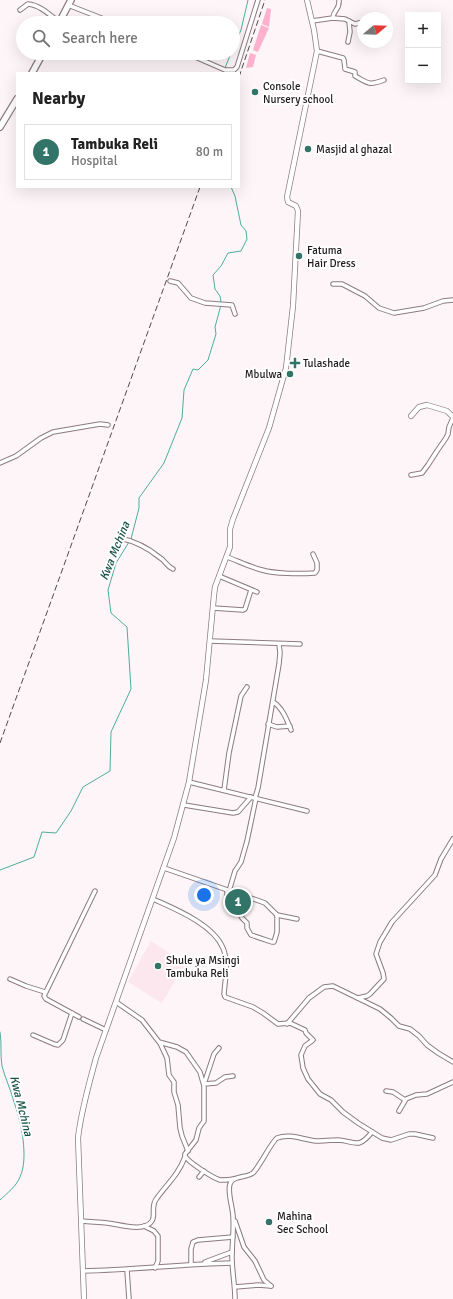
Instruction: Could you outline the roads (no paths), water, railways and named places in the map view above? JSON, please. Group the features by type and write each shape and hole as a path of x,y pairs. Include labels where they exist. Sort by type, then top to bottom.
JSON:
{"highway":[{"path":"62,16 70,3"},
{"path":"32,72 38,60"},
{"path":"0,127 16,101"}],"street":[{"path":"240,57 258,0"},
{"path":"84,1299 78,1138 80,1121 89,1081 164,868 184,805 206,680 214,594 230,546 230,529 233,519 267,434 286,368 294,306 298,211 296,206 288,202 287,197 317,51 316,39 307,0"},
{"path":"333,18 334,13 339,7 339,0"},
{"path":"70,3 99,16"},
{"path":"20,10 28,4 34,5 52,16"},
{"path":"312,21 333,18 345,19 357,24"},
{"path":"348,20 350,29 348,42"},
{"path":"317,51 343,58 344,69 355,72 355,76 365,82 374,83 384,80"},
{"path":"202,60 225,70 234,70 237,67 239,60"},
{"path":"170,281 178,283 191,298 204,303 232,305 236,314"},
{"path":"333,284 342,284 366,296 384,311 394,313 424,308 443,301 453,300"},
{"path":"411,416 419,407 427,405 446,411 453,418 448,427 448,434 444,442 426,469 422,473 411,475"},
{"path":"0,463 16,456 41,438 53,432 100,424 108,425"},
{"path":"120,538 130,540 151,551 162,558 166,565 173,569"},
{"path":"227,557 265,571 306,574 314,573 317,570 317,563 314,554"},
{"path":"219,576 257,592"},
{"path":"213,608 246,609 251,590"},
{"path":"210,641 300,644"},
{"path":"277,915 277,932 274,942 272,942 251,935 247,928 247,924 238,911 227,904 228,890 233,876 241,862 247,841 254,798 258,788 280,652 278,644"},
{"path":"224,790 229,753 240,703 243,692 247,687"},
{"path":"268,724 277,727 290,728 279,707 272,702"},
{"path":"189,782 307,811"},
{"path":"184,805 233,814 238,812 254,798"},
{"path":"358,998 370,994 384,979 376,954 380,942 392,922 435,875 441,860 453,839"},
{"path":"164,868 265,903 277,915 297,919"},
{"path":"95,891 44,996 46,999 106,1030"},
{"path":"153,899 190,917 206,927 215,936 224,949 226,972 225,997 252,1007 278,1024 290,1024 305,1030 313,1040 305,1046 301,1055 303,1068 308,1079 320,1094 331,1100 343,1112 372,1132 387,1139 392,1140 412,1134 433,1138"},
{"path":"10,978 26,986 45,992"},
{"path":"287,1024 309,998 324,987 336,987 386,1013 399,1026 410,1029 427,1045 453,1062"},
{"path":"116,1002 142,1020 156,1040 160,1043 167,1058 169,1075 174,1082 174,1092 178,1105 180,1128 188,1151"},
{"path":"33,1035 54,1044 58,1044 63,1040 72,1013"},
{"path":"82,1221 132,1227 144,1226 152,1221 154,1202 162,1190 175,1177 185,1155 198,1137 199,1128 204,1121 204,1084 200,1072 186,1052 177,1047 160,1043"},
{"path":"204,1084 214,1054 219,1048"},
{"path":"204,1084 216,1083 224,1077 233,1076"},
{"path":"399,1111 405,1100 416,1094 431,1093 453,1082"},
{"path":"386,1091 390,1091 405,1100"},
{"path":"185,1157 190,1162 220,1180 233,1179 253,1172 275,1140 279,1138 300,1137 316,1141 338,1140 358,1143 363,1141 372,1132"},
{"path":"199,1177 204,1171"},
{"path":"233,1179 230,1182 229,1187 233,1218 232,1263 235,1299"},
{"path":"233,1218 244,1247 255,1262 264,1280 271,1286 235,1287"},
{"path":"144,1226 154,1231 158,1236 158,1261 155,1268"},
{"path":"191,1264 191,1249 194,1242 233,1237"},
{"path":"202,1264 232,1252"},
{"path":"83,1272 155,1268 191,1264 232,1263"},
{"path":"127,1270 129,1299"}],"waterway":[{"name":"Kwa Mchina","path":"240,32 248,0"},
{"name":"Kwa Mchina","path":"225,68 228,60"},
{"name":"Kwa Mchina","path":"221,302 220,296 215,289 213,275 221,266 228,253 241,251 247,239 246,231 241,225 235,196 231,188"},
{"name":"Kwa Mchina","path":"131,539 139,508 139,498 164,463 182,418 184,390 193,369 198,370 208,360 216,334 215,327 221,305"},
{"name":"Kwa Mchina","path":"0,870 34,857 42,832 56,833 71,811 83,787 110,771 111,732 131,689 127,627 111,613 108,590 116,563 129,542"},
{"name":"Kwa Mchina","path":"0,1032 2,1066 19,1119 24,1150 23,1169 20,1177 14,1187 0,1200"}],"railway":[{"path":"240,74 265,0"},
{"path":"0,743 200,188"}],"place":[{"name":"Console Nursery school","path":"255,92"},
{"name":"Masjid al ghazal","path":"308,149"},
{"name":"Fatuma Hair Dress","path":"299,256"},
{"name":"Tulashade","path":"295,363"},
{"name":"Mbulwa","path":"290,374"},
{"name":"Tambuka Reli","path":"238,902"},
{"name":"Shule ya Msingi Tambuka Reli","path":"158,966"},
{"name":"Mahina Sec School","path":"269,1222"}]}
